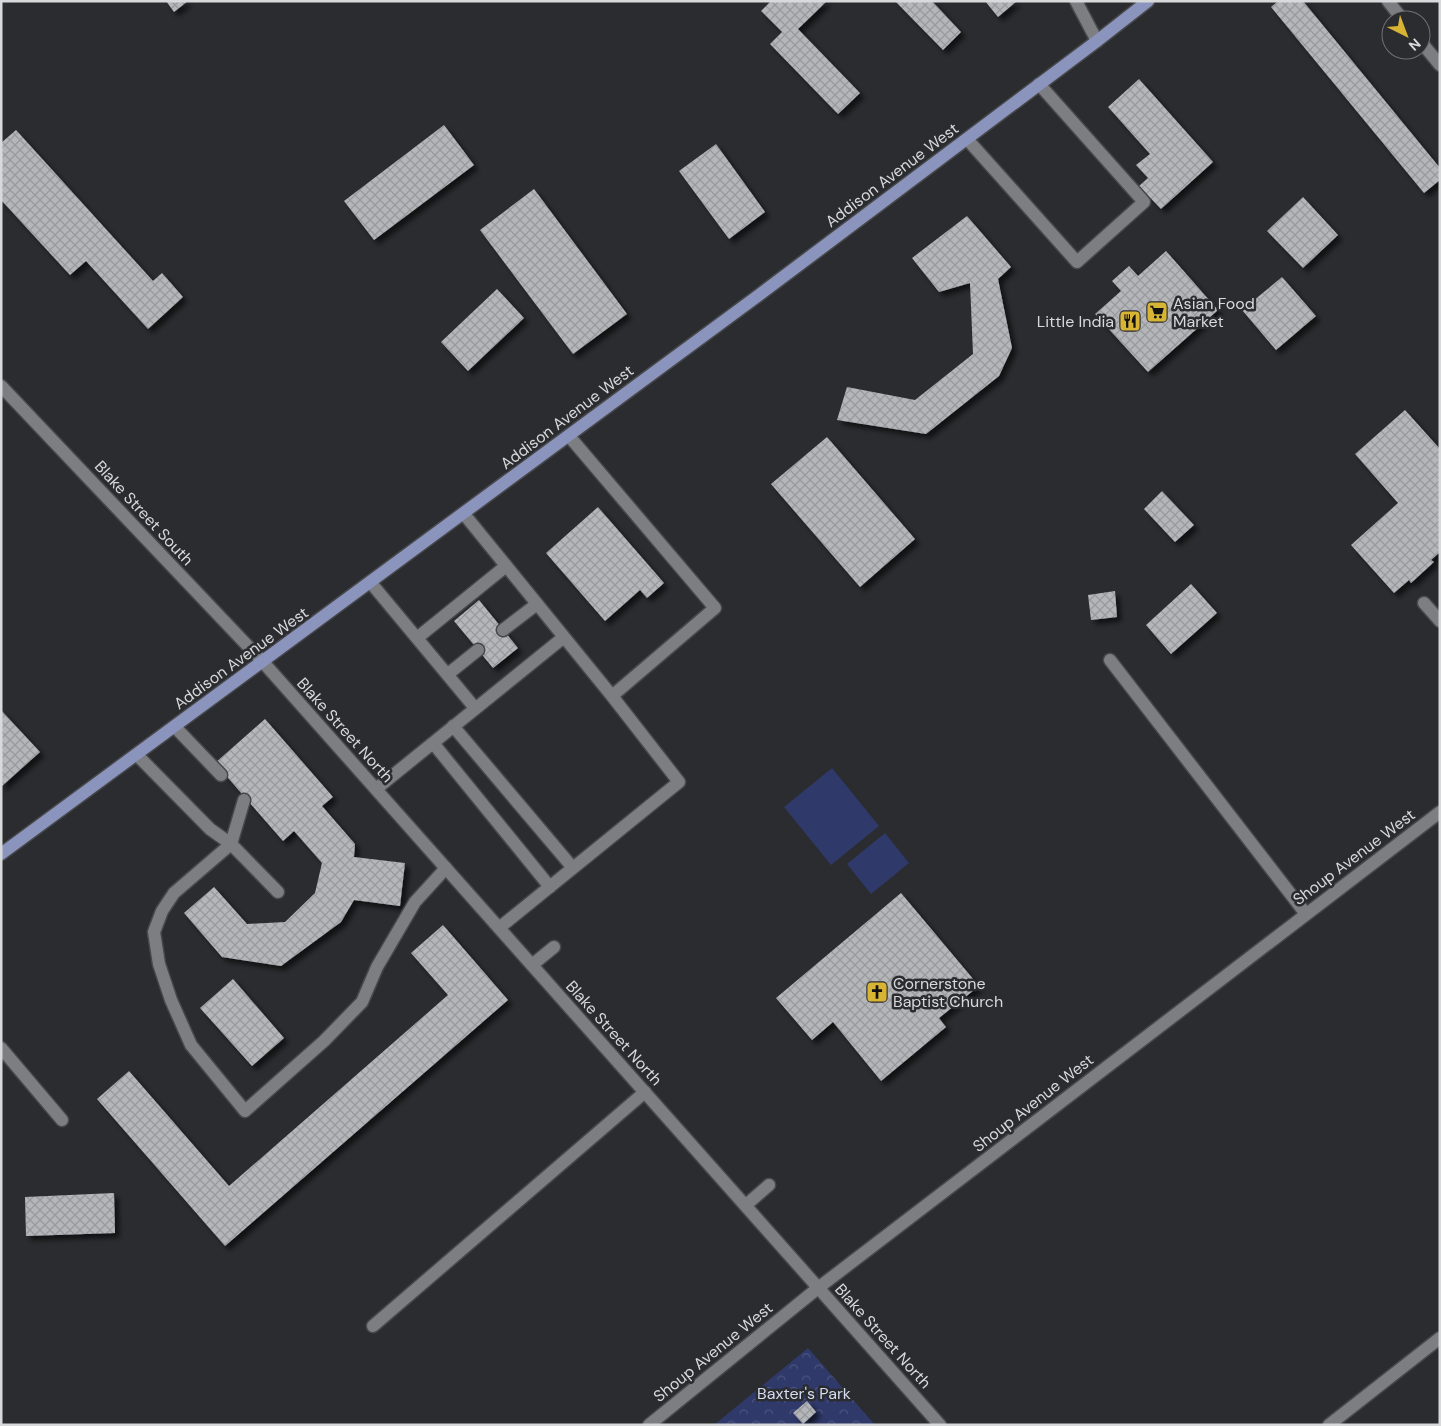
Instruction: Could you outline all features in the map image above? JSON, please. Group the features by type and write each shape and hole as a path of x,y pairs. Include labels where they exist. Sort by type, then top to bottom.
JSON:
{"main road":[{"name":"Addison Avenue West","path":"1,854 569,436 1097,42 1148,1"}],"street":[{"path":"1076,1 1097,42"},
{"path":"967,139 1077,262 1144,202 1039,84"},
{"name":"Blake Street South","path":"1,386 263,662"},
{"path":"569,436 714,608 612,696"},
{"path":"464,514 612,696 679,782 499,928"},
{"path":"417,638 506,566"},
{"path":"371,583 475,708"},
{"path":"1424,603 1440,621"},
{"path":"503,630 537,604"},
{"path":"376,789 564,637"},
{"path":"448,674 478,650"},
{"path":"1110,660 1306,914"},
{"name":"Blake Street North","path":"263,662 940,1425"},
{"path":"453,726 573,868"},
{"path":"175,727 221,776"},
{"path":"433,743 550,887"},
{"path":"137,755 210,829 231,844 278,892"},
{"path":"244,800 231,844 174,893 162,911 154,932 159,964 171,1000 191,1045 245,1111 324,1041 362,1002 377,967 415,902 446,868"},
{"name":"Shoup Avenue West","path":"649,1425 818,1288 1440,812"},
{"path":"532,965 554,947"},
{"path":"1,1048 62,1120"},
{"path":"373,1326 645,1092"},
{"path":"746,1205 769,1185"},
{"path":"1329,1425 1440,1338"}],"green space":[{"path":"832,768 879,826 831,865 784,807"},
{"path":"885,833 909,863 871,894 847,864"},
{"name":"Baxter's Park","path":"808,1348 875,1425 714,1425"}],"building":[{"path":"166,1 188,1 174,12"},
{"path":"771,1 827,1 798,29 860,93 838,114 770,44 782,32 761,11"},
{"path":"895,1 932,1 961,32 943,50"},
{"path":"985,1 1017,1 998,17"},
{"path":"1278,1 1303,1 1440,168 1440,180 1424,193 1271,7"},
{"path":"1139,79 1213,162 1161,209 1139,186 1148,178 1136,165 1150,154 1108,107"},
{"path":"444,125 474,165 374,240 344,201"},
{"path":"16,130 153,281 162,273 183,297 148,329 86,261 70,275 1,200 1,143"},
{"path":"716,144 765,212 729,239 679,171"},
{"path":"534,189 627,314 573,354 480,230"},
{"path":"1303,197 1338,235 1303,268 1267,231"},
{"path":"967,216 1011,267 998,279 1012,348 999,376 926,434 837,420 847,387 915,400 973,354 970,283 939,292 912,258"},
{"name":"Asian Food Market","path":"1166,251 1218,310 1148,372 1095,314 1121,291 1112,281 1129,266 1138,276"},
{"path":"1282,277 1316,316 1276,350 1242,310"},
{"path":"497,289 524,318 468,371 441,342"},
{"path":"1405,410 1440,449 1440,552 1431,560 1434,562 1411,583 1409,580 1394,593 1351,545 1398,503 1355,454"},
{"path":"827,437 915,539 860,587 771,484"},
{"path":"1162,491 1194,525 1175,542 1144,509"},
{"path":"598,507 664,583 647,598 640,590 605,621 546,553"},
{"path":"1191,584 1217,613 1171,654 1146,625"},
{"path":"1115,591 1117,617 1091,620 1088,595"},
{"path":"479,600 518,648 493,668 454,621"},
{"path":"1,710 40,752 1,787"},
{"path":"265,719 333,797 322,806 355,844 354,857 405,863 400,906 354,900 341,922 281,966 222,957 184,913 214,887 247,924 285,922 315,893 322,863 294,831 283,841 215,763"},
{"name":"Cornerstone Baptist Church","path":"901,893 979,986 939,1018 946,1027 881,1081 833,1022 812,1040 776,998"},
{"path":"443,925 508,1000 225,1246 97,1099 129,1071 229,1186 448,995 411,953"},
{"path":"233,979 284,1038 252,1066 200,1008"},
{"path":"114,1193 115,1233 26,1236 25,1197"},
{"path":"807,1401 816,1412 803,1424 793,1413"}],"place":[{"name":"Asian Food Market","path":"1157,312"},
{"name":"Little India","path":"1130,321"},
{"name":"Cornerstone Baptist Church","path":"877,992"}]}
